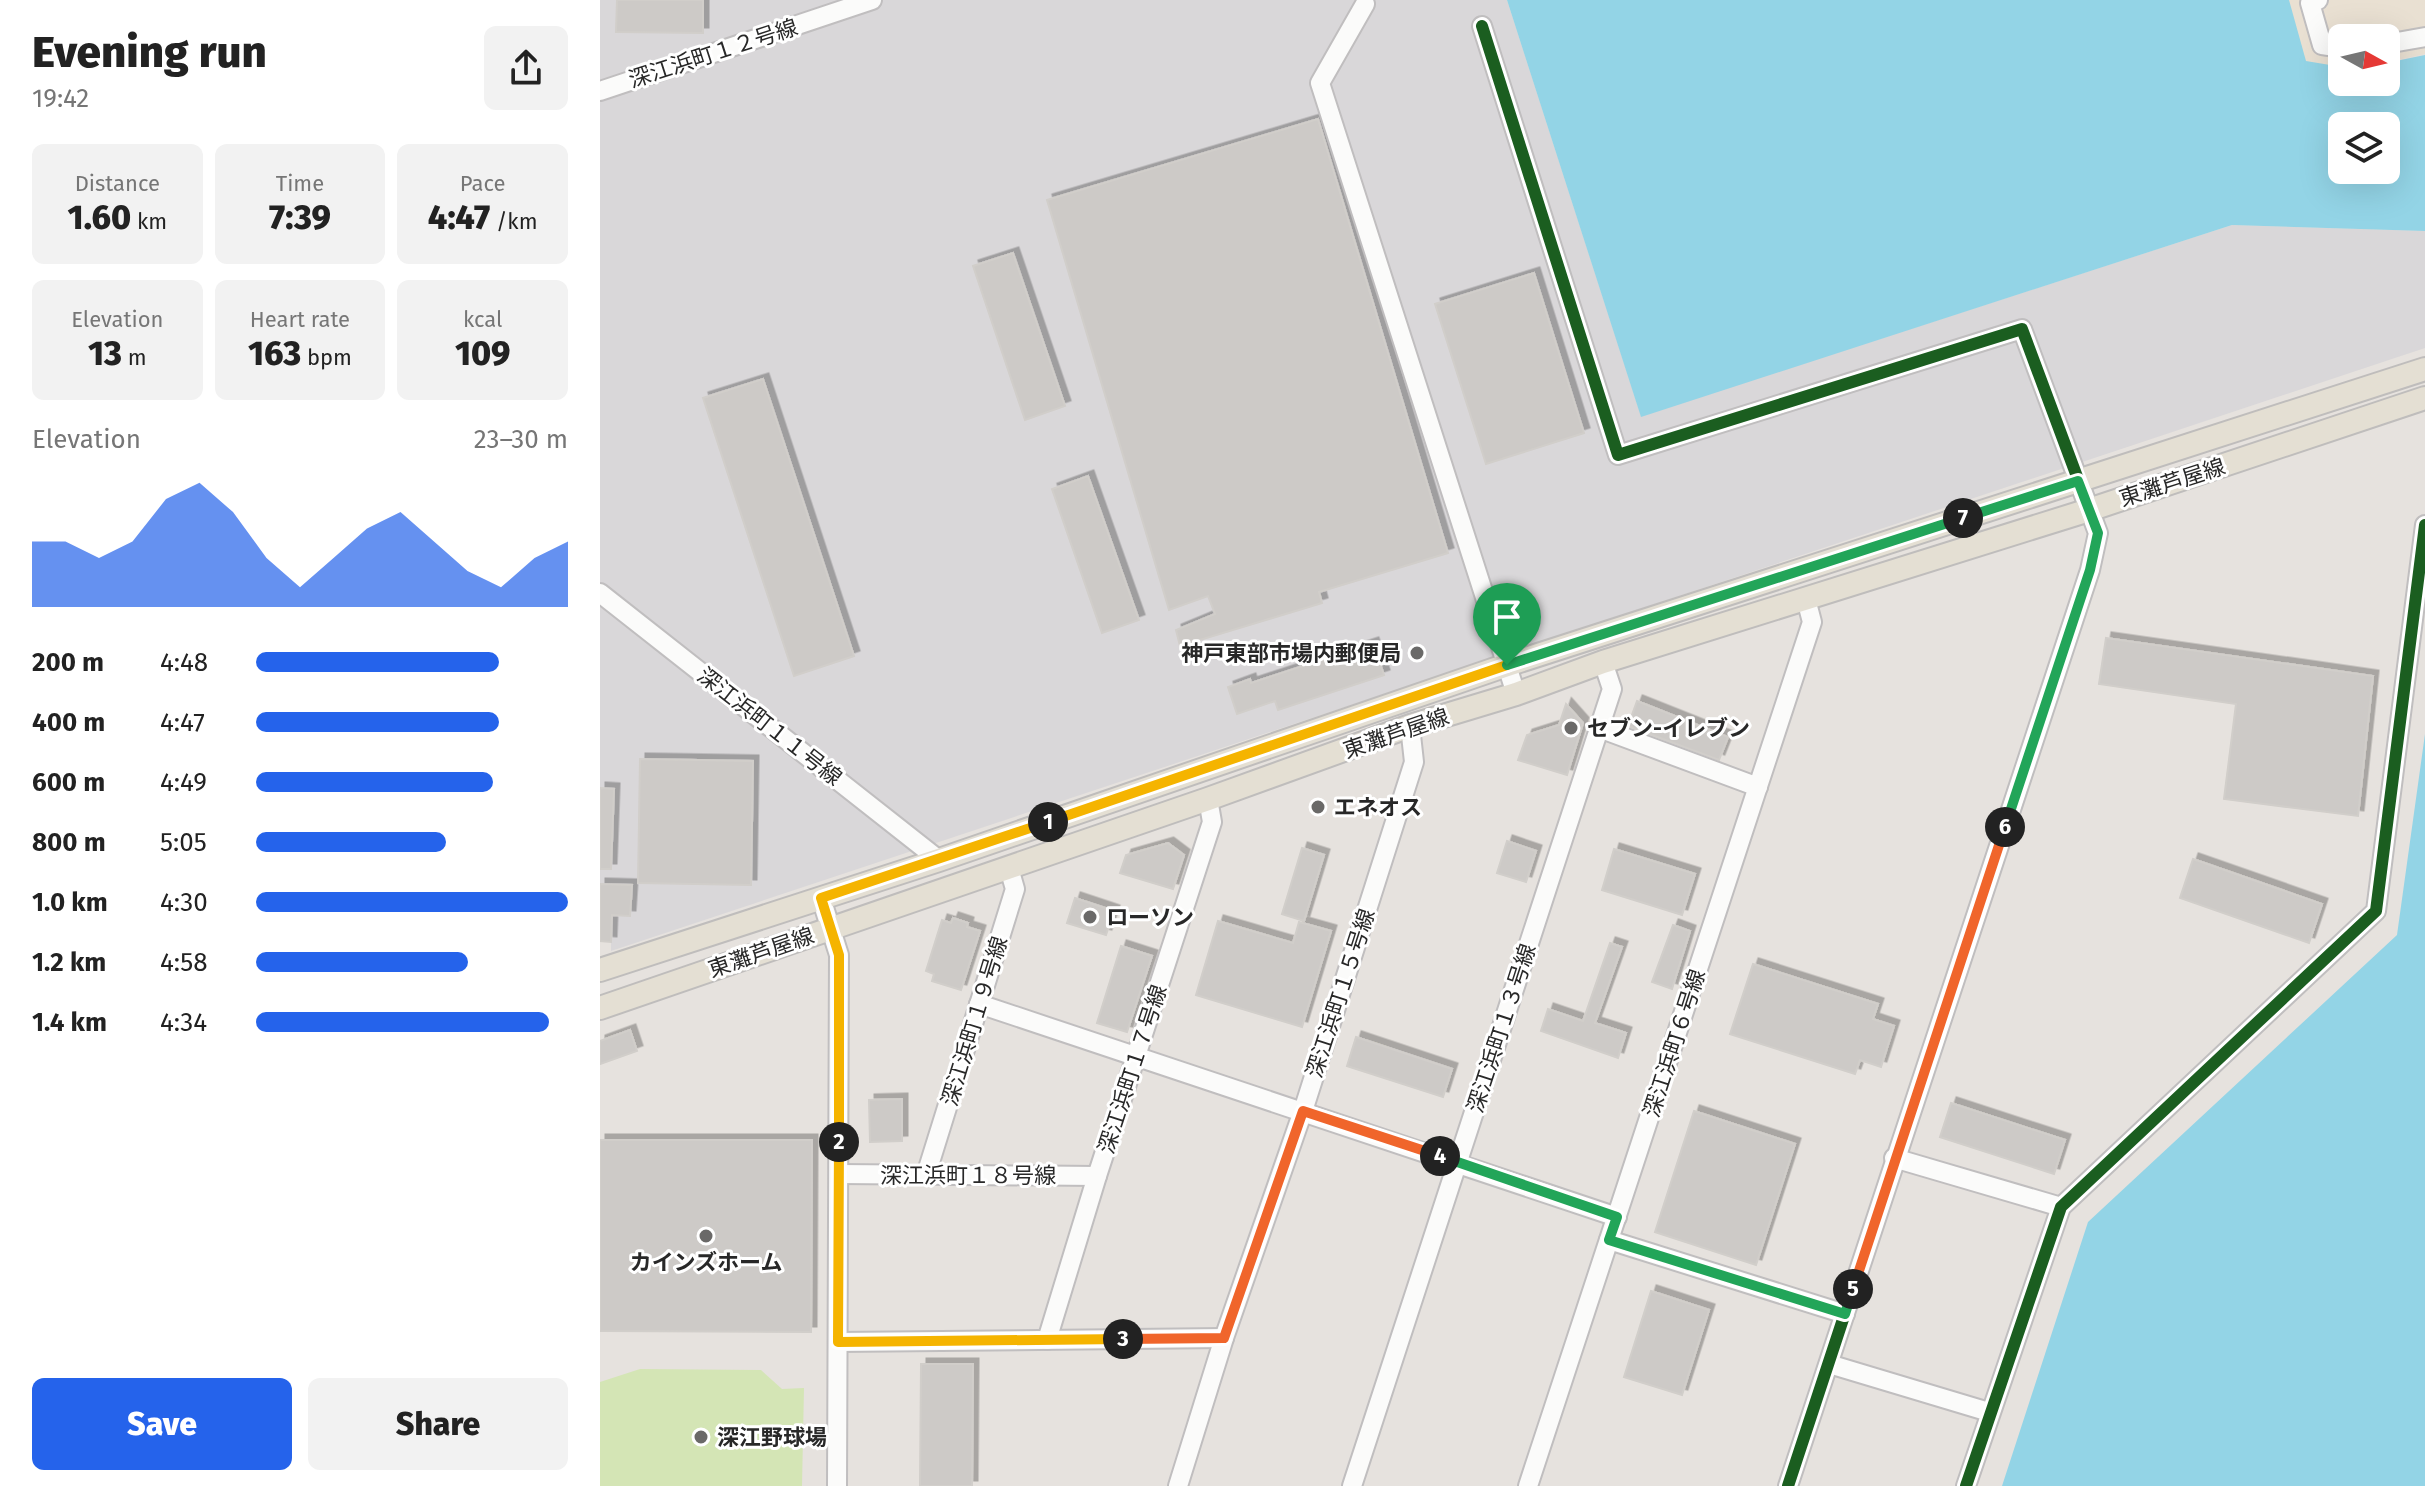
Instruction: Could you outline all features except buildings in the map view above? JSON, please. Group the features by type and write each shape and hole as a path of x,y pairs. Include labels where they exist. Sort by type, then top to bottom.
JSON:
{"main road":[{"name":"東灘芦屋線","path":"600,970 939,860 1507,665 2425,369"},
{"name":"東灘芦屋線","path":"600,1008 1208,799 1410,726 1516,694 1603,662 2089,510 2425,398"}],"street":[{"name":"深江浜町１２号線","path":"600,91 872,0"},
{"path":"2318,0 2310,3 2322,45 2328,46"},
{"path":"1365,4 1320,83 1516,694"},
{"path":"1482,26 1618,455 2022,329 2098,533 2090,570 1788,1486"},
{"path":"2400,41 2425,37"},
{"path":"1966,1486 2061,1207 2376,911 2425,525"},
{"name":"深江浜町１１号線","path":"600,593 939,860"},
{"name":"深江浜町６号線","path":"1528,1486 1812,622 1806,599"},
{"name":"深江浜町１３号線","path":"1352,1486 1612,689 1603,662"},
{"name":"深江浜町１５号線","path":"1178,1486 1224,1338 1303,1111 1414,762 1410,726"},
{"path":"1599,728 1758,787"},
{"name":"深江浜町１７号線","path":"1047,1340 1212,822 1208,799"},
{"name":"深江浜町１９号線","path":"926,1175 1015,889 1009,868"},
{"path":"821,898 839,955 837,1486"},
{"path":"979,1004 1617,1217"},
{"path":"1894,1158 2061,1207"},
{"name":"深江浜町１８号線","path":"839,1174 1097,1176"},
{"path":"1609,1240 1845,1314"},
{"path":"838,1342 1224,1338"},
{"path":"1829,1364 1989,1412"}],"shaded area":[{"path":"600,0 1507,0 1641,416 2232,225 2425,231 2425,348 611,951 611,926 600,925"},
{"path":"2286,0 2425,0 2425,54 2400,59 2400,24 2328,24 2328,65 2304,62"}],"green space":[{"name":"深江野球場","path":"640,1369 761,1370 782,1389 804,1388 802,1486 600,1486 600,1382"}],"water":[{"path":"1507,0 2289,0 2306,61 2328,65 2328,96 2400,96 2400,60 2425,55 2425,231 2232,225 1641,417"},
{"path":"2425,734 2425,1486 2002,1486 2088,1222 2397,935"}],"cycle path":[{"path":"1482,26 1618,455 2022,329 2098,533 2090,570 1788,1486"},
{"path":"1966,1486 2061,1207 2376,911 2425,525"}],"place":[{"name":"神戸東部市場内郵便局","path":"1417,653"},
{"name":"セブン-イレブン","path":"1571,728"},
{"name":"エネオス","path":"1318,807"},
{"name":"ローソン","path":"1090,917"},
{"name":"カインズホーム","path":"706,1236"},
{"name":"深江野球場","path":"701,1437"}],"route":[{"path":"2078,481 2098,533 2090,570 1845,1314 1609,1240 1617,1217 1303,1111 1224,1338 838,1342 839,955 821,898 1507,665 2078,481"}]}
